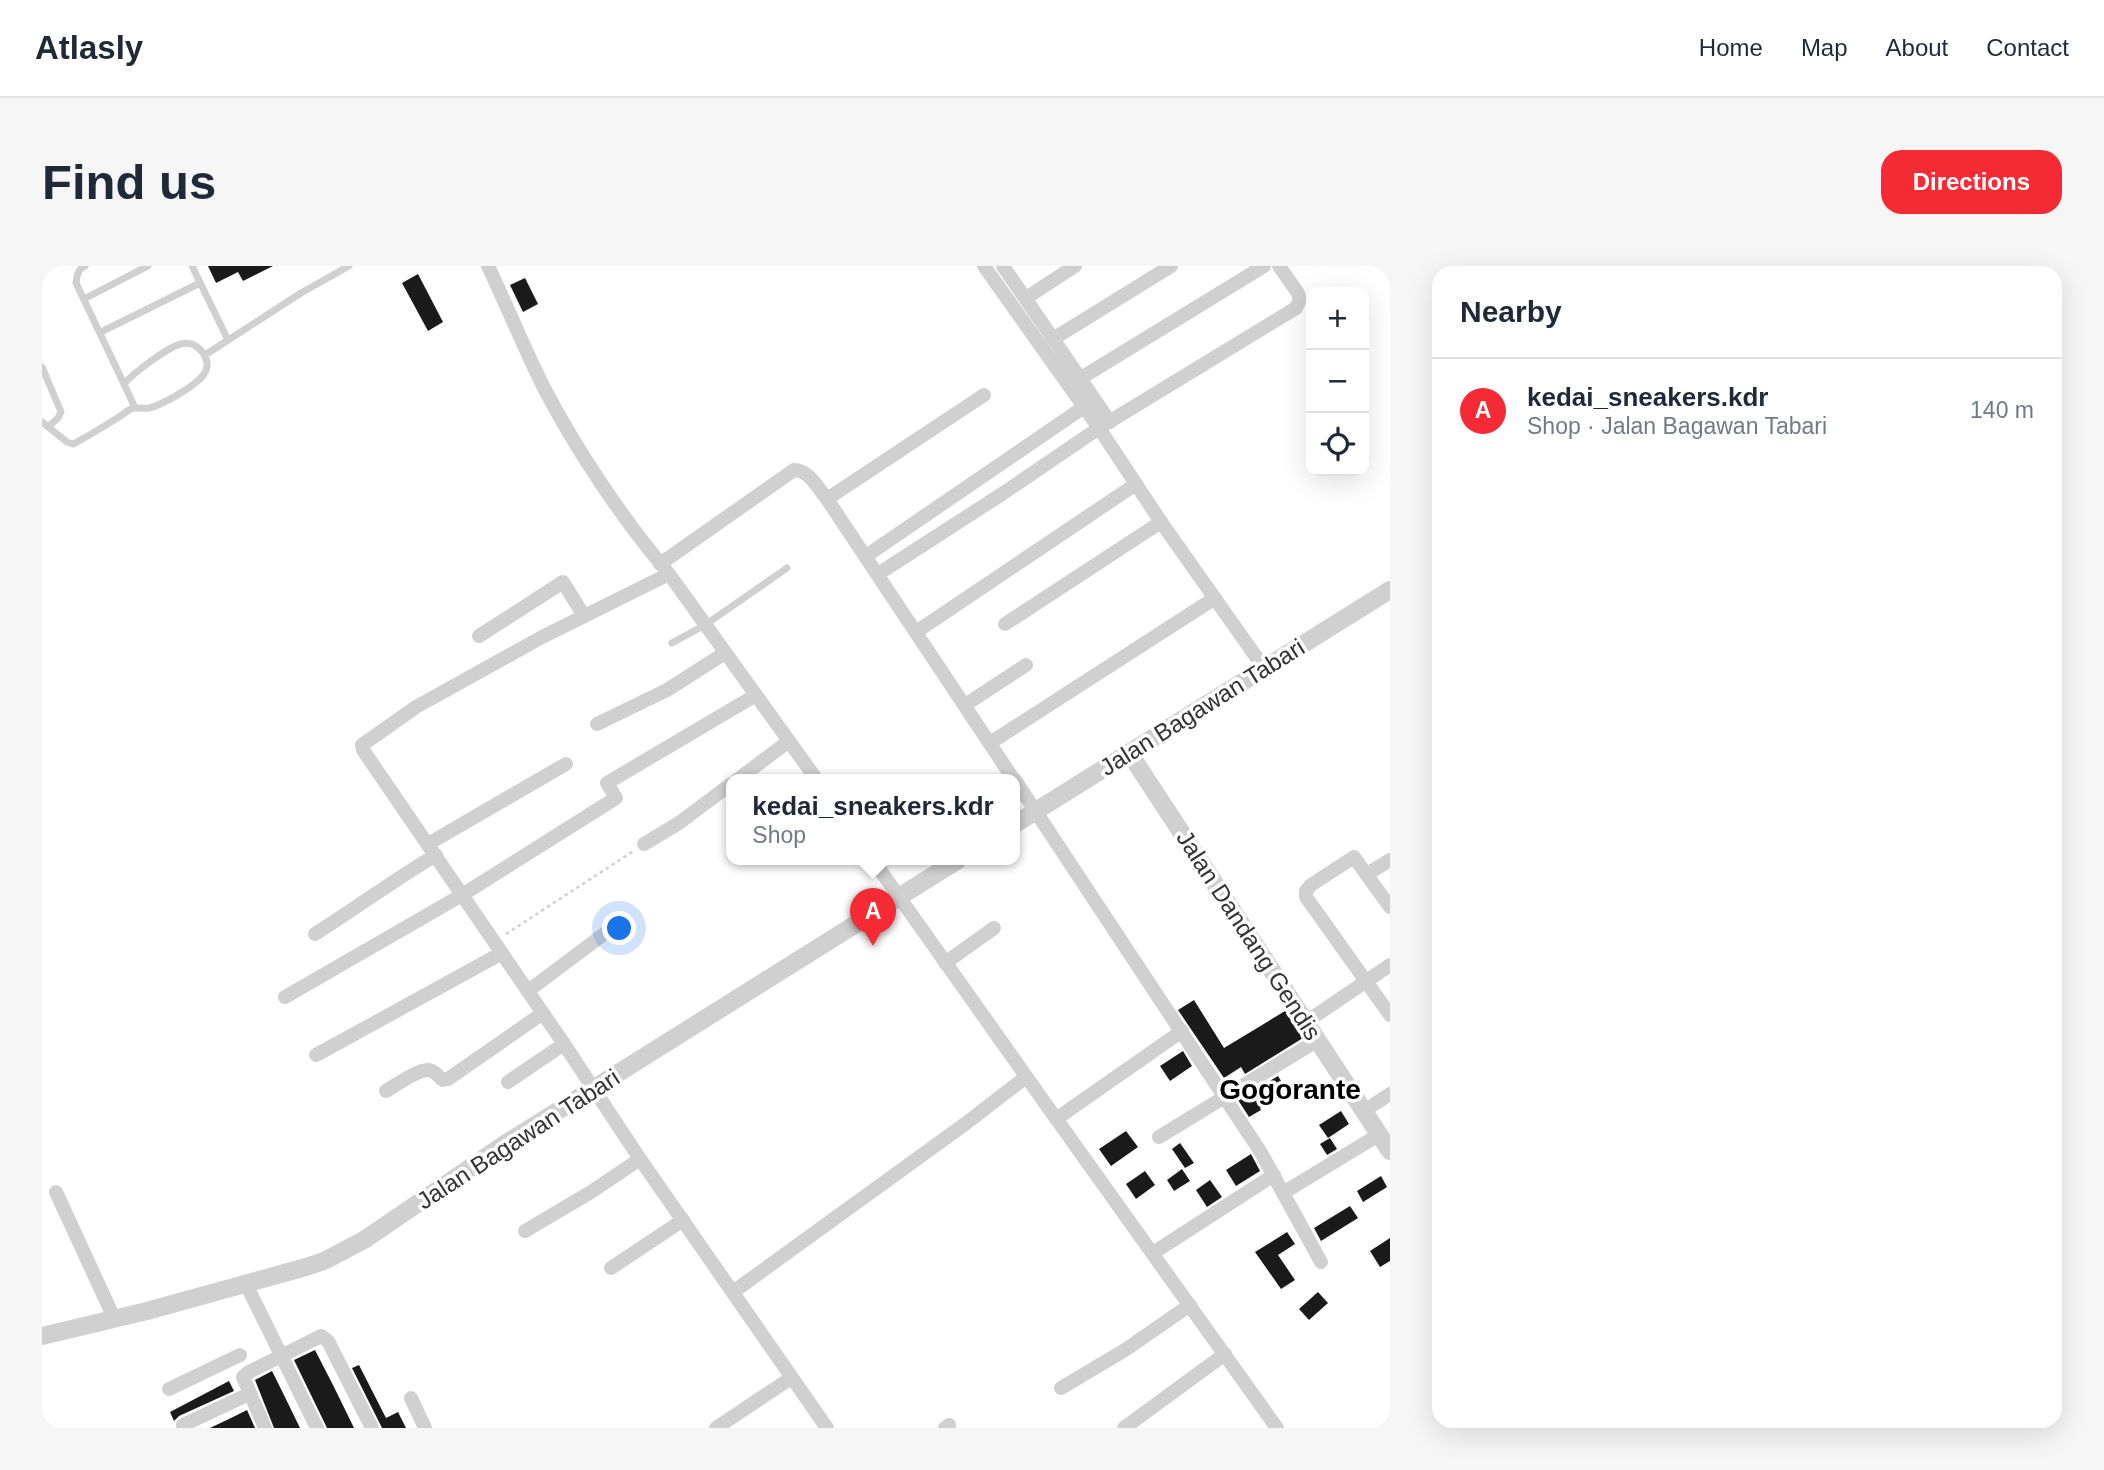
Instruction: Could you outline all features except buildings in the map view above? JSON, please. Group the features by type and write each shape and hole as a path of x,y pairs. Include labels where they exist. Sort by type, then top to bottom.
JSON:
{"street":[{"path":"488,266 543,385 592,468 813,774"},
{"path":"984,266 1084,407 1104,425"},
{"path":"1003,266 1081,378 1136,484 1264,668"},
{"path":"1026,298 1075,266"},
{"path":"1053,339 1171,266"},
{"path":"1081,378 1264,266"},
{"path":"878,574 1104,425 1296,308 1300,300 1298,293 1279,266"},
{"path":"827,499 984,395"},
{"path":"866,556 1084,407"},
{"path":"827,1428 640,1159 362,745 416,706 584,616 664,569 794,470 799,469 805,472 827,499 1011,774"},
{"path":"916,632 1136,484"},
{"path":"1005,624 1161,522"},
{"path":"479,636 563,582 584,616"},
{"name":"Jalan Bagawan Tabari","path":"1020,821 1390,590"},
{"path":"990,743 1215,598"},
{"path":"597,724 667,690 725,653"},
{"path":"965,705 1026,665"},
{"path":"285,998 462,895 616,798 607,783 756,695"},
{"path":"745,774 789,741"},
{"name":"Jalan Dandang Gendis","path":"1130,754 1390,1151"},
{"path":"315,934 353,910 432,850 566,764"},
{"path":"1020,788 1225,1096 1274,1175 1321,1262"},
{"path":"644,844 679,823 726,789"},
{"path":"1390,908 1354,857 1306,891 1307,897 1390,1015"},
{"path":"1367,874 1390,860"},
{"path":"877,865 1278,1428"},
{"name":"Jalan Bagawan Tabari","path":"42,1336 246,1284 324,1261 346,1250 505,1144 950,865"},
{"path":"528,991 616,925"},
{"path":"945,963 994,928"},
{"path":"316,1055 498,948"},
{"path":"1306,1022 1390,965"},
{"path":"386,1091 427,1070 433,1071 443,1080 448,1079 543,1013"},
{"path":"1056,1119 1182,1031"},
{"path":"1159,1137 1318,1040"},
{"path":"508,1082 564,1044"},
{"path":"733,1292 1026,1077"},
{"path":"1364,1111 1390,1094"},
{"path":"1283,1193 1380,1135"},
{"path":"525,1231 592,1192 640,1159"},
{"path":"1153,1253 1274,1175"},
{"path":"56,1192 114,1318"},
{"path":"611,1268 683,1220"},
{"path":"246,1284 317,1428"},
{"path":"1061,1388 1125,1350 1190,1305"},
{"path":"265,1428 243,1377 323,1336 372,1428"},
{"path":"169,1389 237,1349 249,1372"},
{"path":"1124,1428 1225,1354"},
{"path":"716,1428 791,1378"},
{"path":"183,1425 249,1394"},
{"path":"411,1398 425,1428"}],"lane":[{"path":"85,266 77,275 76,282 135,408"},
{"path":"84,299 148,266"},
{"path":"192,266 228,340"},
{"path":"205,355 301,293 349,266"},
{"path":"101,332 200,283"},
{"path":"42,367 61,412 58,418 45,424 73,444 135,408 156,405 191,385 204,374 208,365 205,355 198,347 181,344 143,366 124,384"},
{"path":"673,643 705,625 787,568"}],"path":[{"path":"498,948 644,844"}],"place":[{"name":"kedai_sneakers.kdr","path":"873,946"}],"district":[{"name":"Gogorante","path":"1290,1089"}]}
